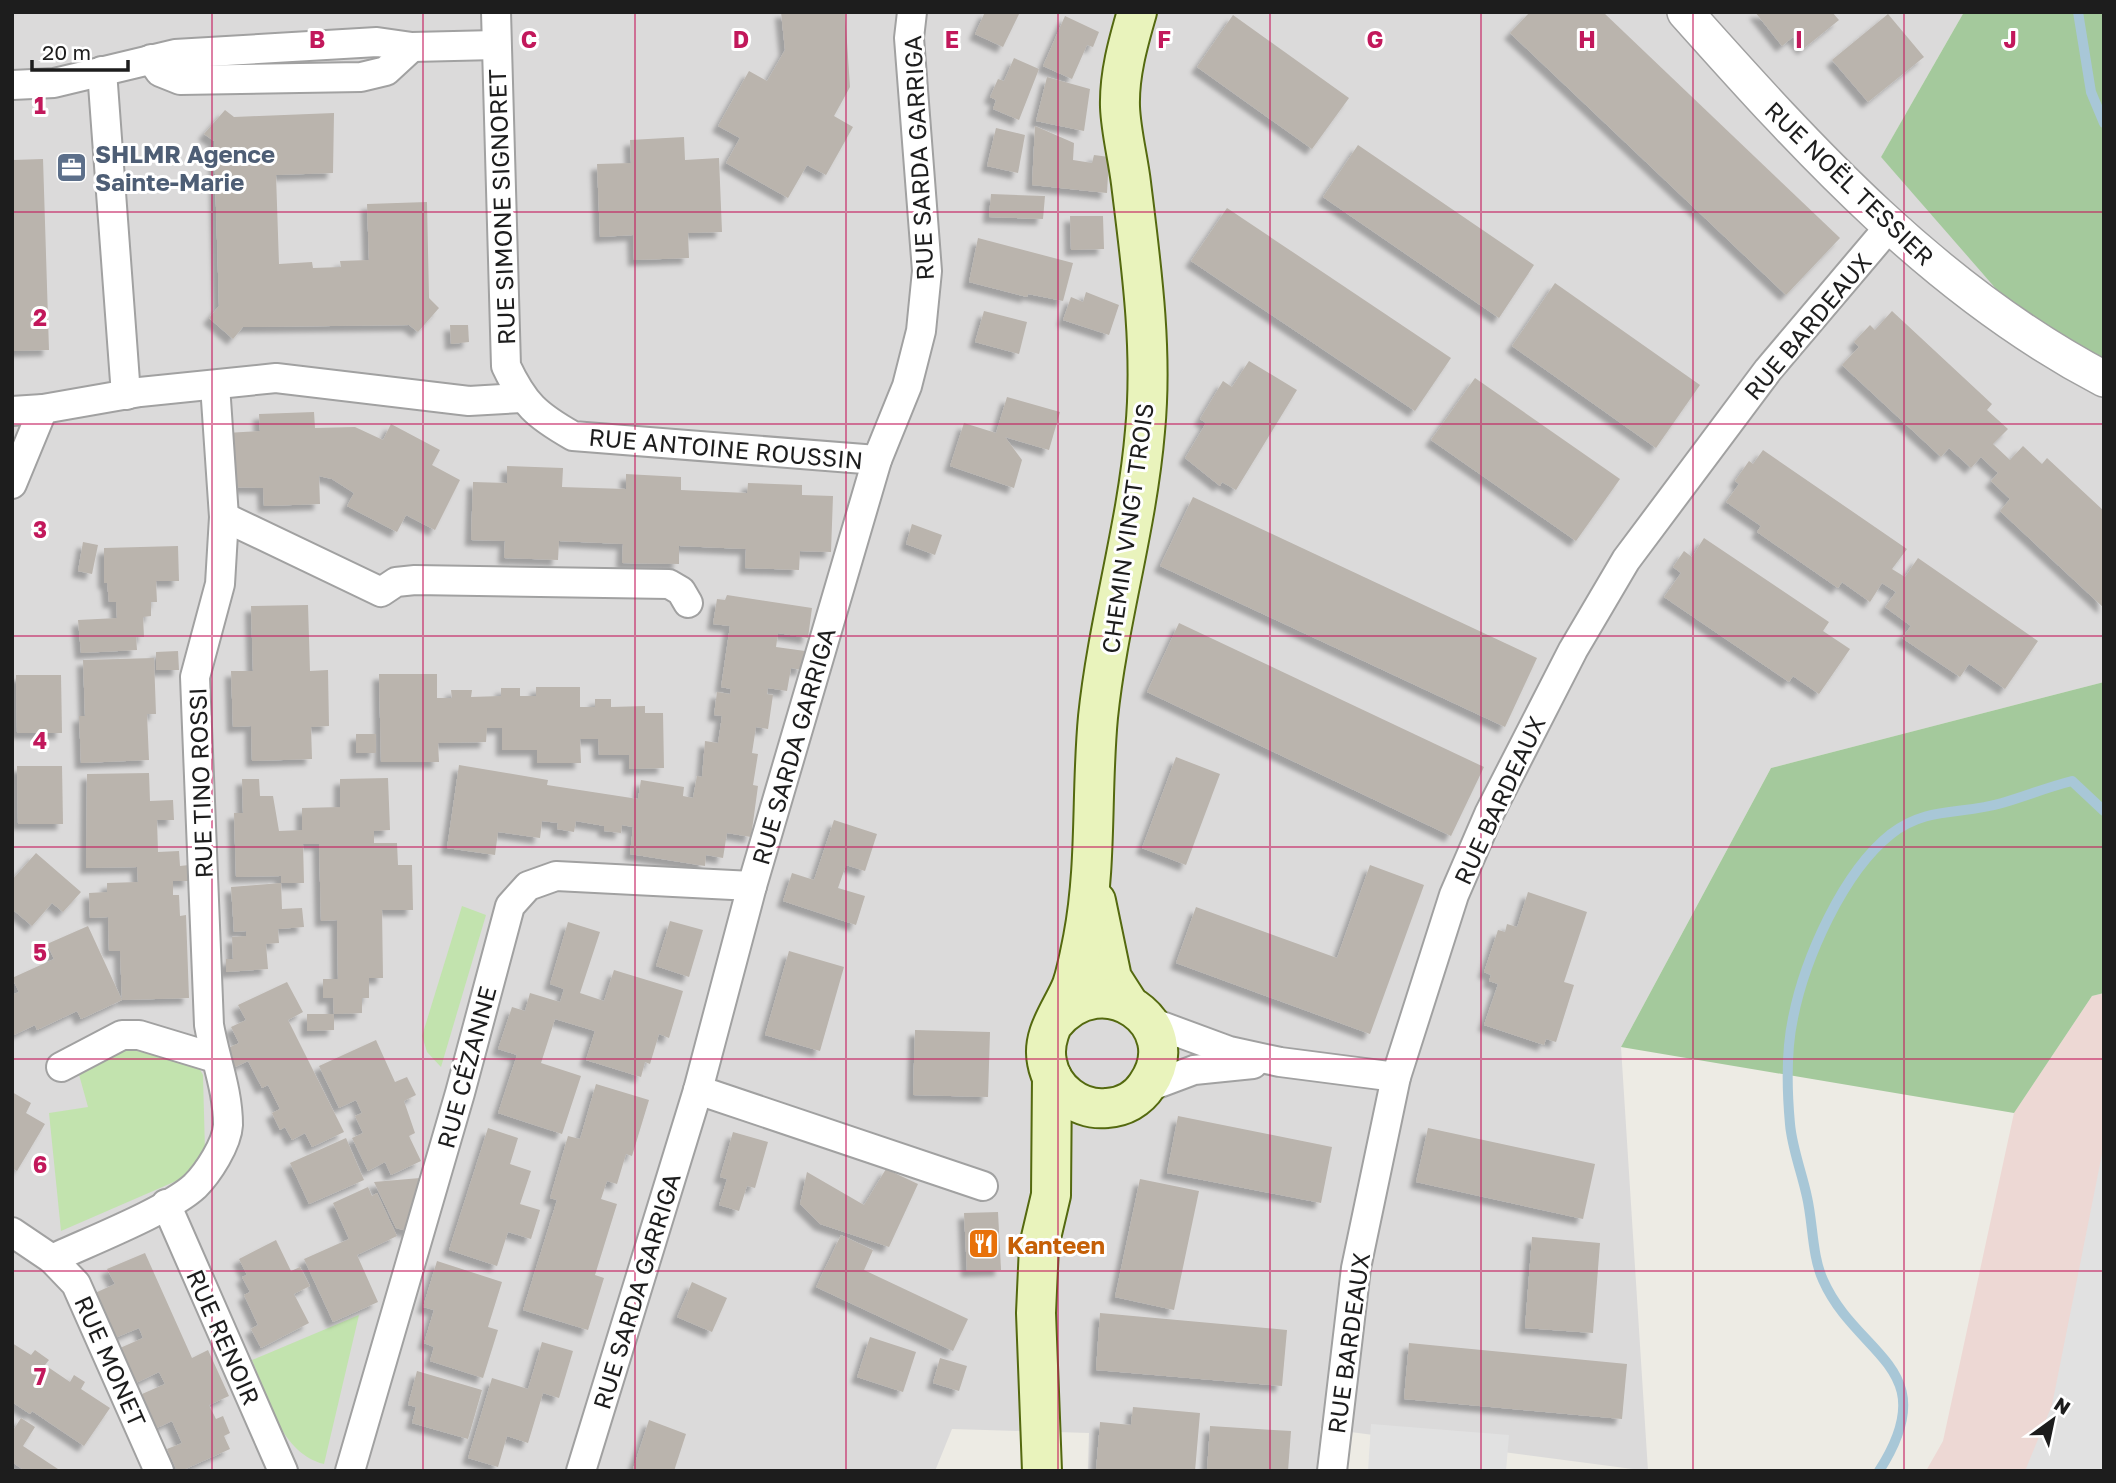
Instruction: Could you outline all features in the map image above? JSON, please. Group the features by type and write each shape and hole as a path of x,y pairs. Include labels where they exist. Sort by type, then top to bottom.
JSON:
{"main road":[{"name":"CHEMIN VINGT TROIS","path":"1042,1471 1036,1313 1039,1246 1051,1195 1052,1077 1046,1050 1053,1024 1072,984 1083,938 1092,878 1098,716 1145,431 1144,300 1121,107 1125,54 1137,12"},
{"name":"CHEMIN VINGT TROIS","path":"1051,1195 1078,1145 1110,1108 1136,1098 1146,1088 1157,1062 1154,1034 1112,978 1092,878"},
{"path":"1053,1024 1074,1004 1100,997 1138,1012"},
{"path":"1052,1077 1059,1089 1082,1105 1110,1108"}],"street":[{"name":"RUE SIMONE SIGNORET","path":"496,12 506,366 521,398"},
{"name":"RUE SARDA GARRIGA","path":"581,1471 698,1090 752,886 877,460 908,386 921,331 927,271 909,38 912,12"},
{"name":"RUE NOËL TESSIER","path":"1685,12 1752,88 1889,227 1985,306 2104,379"},
{"path":"12,85 54,83 175,54 377,42 412,47 496,45"},
{"path":"102,71 126,395"},
{"name":"RUE BARDEAUX","path":"1332,1471 1356,1268 1377,1182 1396,1077 1454,895 1489,814 1573,650 1626,560 1768,370 1889,227"},
{"path":"12,411 276,378 469,401 521,398"},
{"name":"RUE TINO ROSSI","path":"52,1259 166,1204 195,1186 217,1155 228,1128 225,1084 215,1058 209,1026 195,677 220,584 224,517 215,385"},
{"name":"RUE ANTOINE ROUSSIN","path":"521,398 541,417 573,436 877,460"},
{"path":"12,484 43,409"},
{"path":"224,517 381,592 396,582 415,580 668,584 681,591 688,603"},
{"name":"RUE CÉZANNE","path":"350,1471 460,1093 510,906 528,886 556,876 752,886"},
{"path":"1138,1012 1229,1051 1280,1062 1396,1077"},
{"path":"61,1067 122,1035 139,1035 215,1058"},
{"path":"1146,1088 1194,1070 1280,1062"},
{"path":"698,1090 983,1186"},
{"name":"RUE RENOIR","path":"166,1204 283,1471"},
{"path":"12,1232 52,1259"},
{"name":"RUE MONET","path":"52,1259 84,1297 159,1471"}],"shaded area":[{"path":"12,12 1964,12 1881,157 2104,370 2104,682 1771,768 1621,1047 1648,1471 1320,1428 1320,1471 1088,1471 1089,1433 952,1429 935,1471 12,1471"},
{"path":"2104,993 2104,1471 1926,1471 1943,1441 2014,1113 2092,996"},
{"path":"2104,1144 2104,1471 2025,1471 2052,1405"},
{"path":"1371,1424 1509,1435 1506,1471 1368,1471"}],"green space":[{"path":"1964,12 2104,12 2104,370 2045,345 1881,157"},
{"path":"2104,682 2104,993 2092,996 2014,1113 1621,1047 1771,768"},
{"path":"462,906 486,915 441,1067 427,1052 422,1036"},
{"path":"128,1049 198,1066 203,1075 205,1152 190,1175 61,1231 49,1113 88,1107 78,1071"},
{"path":"359,1315 324,1464 309,1458 286,1436 270,1406 252,1360"}],"building":[{"path":"781,12 845,12 850,87 834,116 853,127 826,175 807,165 788,198 726,163 740,138 718,126 749,71 767,81 785,50"},
{"path":"985,12 1020,12 1003,47 975,34"},
{"path":"1530,12 1603,12 1840,238 1786,295 1510,33"},
{"path":"1755,12 1832,12 1839,20 1803,49 1793,37 1782,46"},
{"path":"1888,14 1924,57 1868,102 1832,60"},
{"path":"1233,15 1349,98 1312,149 1197,67"},
{"path":"1065,16 1099,32 1093,47 1087,45 1072,79 1043,66"},
{"path":"1014,58 1039,69 1019,120 993,109 996,100 990,97 998,79 1004,81"},
{"path":"1047,77 1090,89 1084,131 1036,121"},
{"path":"225,110 234,117 334,113 333,173 276,175 279,264 312,262 313,268 341,267 340,261 369,260 367,204 427,202 429,298 439,308 418,332 409,325 243,327 233,339 209,318 219,306 214,141 204,134"},
{"path":"1035,126 1074,143 1073,160 1092,163 1094,155 1109,157 1107,193 1032,185"},
{"path":"996,128 1025,135 1018,173 987,166"},
{"path":"684,137 685,160 719,158 722,232 688,233 689,258 634,260 633,235 600,237 597,164 631,163 630,140"},
{"path":"1358,145 1534,265 1499,318 1323,197"},
{"path":"43,159 49,350 12,351 12,160"},
{"path":"991,194 1045,196 1043,219 989,217"},
{"path":"1227,208 1451,358 1415,411 1191,261"},
{"path":"1070,216 1103,216 1104,249 1071,250"},
{"path":"978,238 1073,263 1063,301 1028,294 1027,297 969,282"},
{"path":"1555,283 1700,385 1656,448 1512,346"},
{"path":"1086,292 1119,305 1109,335 1063,320 1071,297 1083,302"},
{"path":"984,311 1027,322 1019,354 975,342"},
{"path":"1892,311 1992,404 1987,410 2008,429 1993,444 2010,460 2023,446 2042,464 2047,458 2104,511 2104,608 2000,511 2010,499 1991,481 1998,473 1981,457 1971,468 1949,448 1941,457 1842,365 1859,347 1854,342 1870,325 1875,330"},
{"path":"450,325 468,325 469,342 451,344"},
{"path":"1249,361 1297,390 1236,490 1222,482 1220,486 1185,458 1206,423 1200,419 1223,381 1232,387"},
{"path":"1475,378 1620,479 1576,541 1431,440"},
{"path":"1007,397 1060,412 1049,450 1005,437 1022,460 1014,488 950,466 964,423 996,433"},
{"path":"314,412 315,428 355,427 383,440 391,424 440,450 432,465 460,480 435,530 406,515 397,532 347,506 354,493 332,479 319,476 320,504 264,506 263,488 230,487 226,433 260,431 259,414"},
{"path":"1763,450 1907,549 1892,569 1905,577 1918,558 2038,641 2005,689 1969,664 1960,677 1902,638 1911,626 1885,607 1896,592 1882,583 1870,602 1842,582 1838,588 1757,532 1761,526 1726,502 1739,484 1735,481 1749,461 1753,464"},
{"path":"507,466 563,468 562,487 626,489 626,474 681,477 681,490 747,493 748,483 802,485 802,495 833,496 831,552 800,551 799,570 745,568 746,549 679,546 679,564 622,563 623,544 559,541 558,560 504,558 505,541 471,540 473,482 507,483"},
{"path":"1193,497 1537,658 1505,727 1160,566"},
{"path":"912,524 942,535 935,555 906,544"},
{"path":"1704,538 1829,622 1823,631 1850,649 1819,694 1793,676 1789,682 1664,597 1681,573 1673,567 1684,551 1692,557"},
{"path":"83,542 98,545 92,574 78,571"},
{"path":"178,546 179,581 156,581 157,602 151,602 151,616 143,617 144,637 136,637 137,650 81,653 78,620 117,618 116,602 109,602 107,583 104,583 104,548"},
{"path":"727,595 812,608 808,638 778,633 776,647 805,651 802,670 791,668 787,691 768,688 767,694 773,695 768,729 756,727 752,753 758,754 753,785 758,786 751,837 727,833 723,858 706,855 705,866 630,854 633,827 622,825 621,833 604,831 604,826 576,821 574,832 557,829 558,823 542,821 540,838 498,832 495,855 447,848 459,765 548,780 547,785 638,799 641,780 684,787 683,796 693,798 697,776 702,777 705,741 718,743 722,716 714,715 717,692 730,694 731,689 721,687 730,626 713,624 717,599 725,600"},
{"path":"308,605 310,671 328,670 329,726 311,727 312,759 252,761 251,726 233,727 231,671 253,671 251,606"},
{"path":"1179,623 1484,767 1451,836 1147,692"},
{"path":"178,651 179,670 156,670 156,652"},
{"path":"154,658 156,714 147,714 149,760 81,763 79,716 85,716 83,660"},
{"path":"379,674 437,674 437,698 452,698 451,690 472,690 471,697 501,696 501,688 520,688 520,696 536,696 536,687 580,687 580,707 595,707 595,699 611,699 611,707 645,706 645,713 663,713 664,768 629,769 629,755 599,755 598,739 580,739 581,763 537,763 537,750 502,750 502,728 487,728 486,742 438,743 439,762 381,762"},
{"path":"16,675 61,675 62,733 17,733"},
{"path":"356,734 376,734 376,753 356,753"},
{"path":"1176,757 1220,774 1186,865 1142,848"},
{"path":"17,766 62,766 63,824 18,824"},
{"path":"149,773 150,801 173,800 174,820 157,820 158,852 179,851 180,866 189,865 190,881 173,881 173,895 179,895 180,916 186,915 189,998 122,1000 120,951 109,951 108,917 90,918 89,893 107,892 107,883 138,882 137,867 86,868 87,774"},
{"path":"388,778 390,830 374,831 374,843 397,843 398,865 412,865 413,910 382,910 383,978 369,978 369,998 362,998 362,1013 334,1014 333,998 323,998 323,979 338,979 337,920 321,921 319,844 303,844 304,883 281,883 281,876 236,877 234,813 243,813 242,779 259,779 260,796 273,796 279,831 302,830 302,808 340,807 340,779"},
{"path":"834,820 877,834 865,871 846,865 838,888 865,896 856,925 783,901 792,873 814,880"},
{"path":"36,853 81,892 63,912 52,903 32,926 12,909 12,880"},
{"path":"1370,865 1424,885 1370,1034 1176,963 1196,907 1337,958"},
{"path":"281,883 282,909 302,908 304,927 278,929 279,943 266,944 268,969 226,972 226,959 233,959 232,937 246,936 246,931 234,932 231,887"},
{"path":"1528,892 1587,912 1564,982 1574,985 1556,1042 1546,1039 1544,1045 1484,1025 1498,984 1489,981 1491,975 1484,972 1498,930 1505,932 1507,924 1517,927"},
{"path":"670,921 703,930 689,977 656,966"},
{"path":"568,922 600,932 580,993 604,1001 614,970 683,991 669,1038 659,1034 650,1064 645,1062 641,1077 586,1060 595,1031 555,1019 541,1063 581,1076 562,1134 498,1113 517,1055 498,1049 512,1007 525,1011 530,993 560,1002 564,989 550,984"},
{"path":"88,926 122,1000 81,1019 77,1011 37,1030 35,1025 12,1036 12,995 19,992 12,978 54,959 47,944"},
{"path":"789,951 844,967 820,1051 765,1035"},
{"path":"287,982 303,1012 288,1020 344,1132 312,1147 305,1133 292,1140 285,1127 280,1130 272,1113 280,1109 268,1085 262,1088 248,1061 233,1068 224,1050 239,1043 231,1027 246,1020 238,1005"},
{"path":"307,1014 334,1014 334,1030 307,1031"},
{"path":"915,1030 990,1032 988,1097 913,1095"},
{"path":"376,1040 395,1082 407,1077 416,1095 404,1101 415,1133 409,1136 421,1161 391,1175 385,1162 368,1171 352,1138 363,1133 355,1116 362,1113 356,1100 339,1108 319,1066"},
{"path":"596,1084 649,1100 632,1156 626,1154 617,1184 607,1181 601,1199 617,1204 595,1275 604,1278 588,1330 523,1310 557,1200 550,1198 568,1136 580,1139"},
{"path":"12,1092 31,1103 26,1113 45,1124 17,1171 12,1168"},
{"path":"1178,1116 1332,1147 1321,1203 1167,1173"},
{"path":"488,1128 518,1138 510,1164 531,1171 520,1204 540,1210 531,1239 508,1232 497,1266 449,1250"},
{"path":"1428,1128 1595,1164 1583,1219 1416,1182"},
{"path":"733,1132 768,1142 755,1188 747,1186 739,1211 719,1205 727,1179 720,1177"},
{"path":"346,1138 364,1180 309,1204 290,1163"},
{"path":"886,1169 918,1184 889,1247 820,1224 800,1204 807,1172 864,1205"},
{"path":"420,1178 421,1200 411,1232 396,1228 374,1182"},
{"path":"1140,1179 1199,1191 1174,1310 1115,1297"},
{"path":"368,1187 372,1196 377,1193 397,1236 357,1255 378,1302 333,1322 304,1259 349,1239 333,1203"},
{"path":"998,1212 1001,1270 967,1271 964,1213"},
{"path":"841,1235 873,1250 864,1270 968,1319 953,1351 816,1287"},
{"path":"1532,1237 1600,1243 1593,1333 1525,1328"},
{"path":"276,1240 291,1271 300,1267 310,1286 294,1294 309,1323 261,1348 251,1329 258,1325 244,1295 250,1292 242,1277 247,1275 239,1259"},
{"path":"145,1253 192,1358 208,1350 229,1396 209,1405 216,1419 223,1416 230,1433 224,1436 230,1449 181,1471 177,1471 167,1449 182,1443 172,1421 157,1428 142,1394 165,1384 159,1372 136,1383 120,1348 143,1338 139,1328 115,1338 95,1293 115,1284 107,1269"},
{"path":"437,1261 502,1282 488,1327 498,1330 483,1378 430,1361 434,1347 424,1343 434,1310 423,1307"},
{"path":"692,1282 727,1298 712,1332 677,1317"},
{"path":"1100,1313 1287,1330 1282,1386 1096,1370"},
{"path":"870,1337 916,1352 903,1392 857,1377"},
{"path":"542,1342 573,1351 559,1398 543,1393 528,1443 507,1436 498,1467 468,1458 492,1378 528,1389"},
{"path":"12,1343 31,1355 35,1350 49,1360 45,1365 70,1382 74,1375 85,1382 81,1389 110,1408 84,1446 32,1411 30,1414 12,1402"},
{"path":"1409,1343 1627,1364 1622,1419 1404,1399"},
{"path":"940,1358 967,1366 959,1391 933,1383"},
{"path":"417,1371 482,1390 468,1439 412,1423 416,1407 408,1405"},
{"path":"1133,1407 1200,1413 1195,1471 1096,1471 1100,1422 1131,1425"},
{"path":"21,1418 35,1427 23,1446 61,1471 25,1471 12,1462 12,1432"},
{"path":"649,1420 686,1434 674,1471 633,1469"},
{"path":"1210,1426 1291,1431 1288,1471 1207,1471"}],"waterway":[{"path":"2078,12 2091,92 2104,123"},
{"path":"1879,1471 1897,1436 1903,1408 1900,1385 1889,1365 1838,1306 1819,1271 1807,1197 1791,1133 1789,1044 1793,1018 1807,969 1828,918 1857,870 1874,850 1904,825 1931,815 1987,807 2072,781 2104,811"}],"place":[{"name":"SHLMR Agence Sainte-Marie","path":"72,167"},
{"name":"Kanteen","path":"984,1244"}]}
